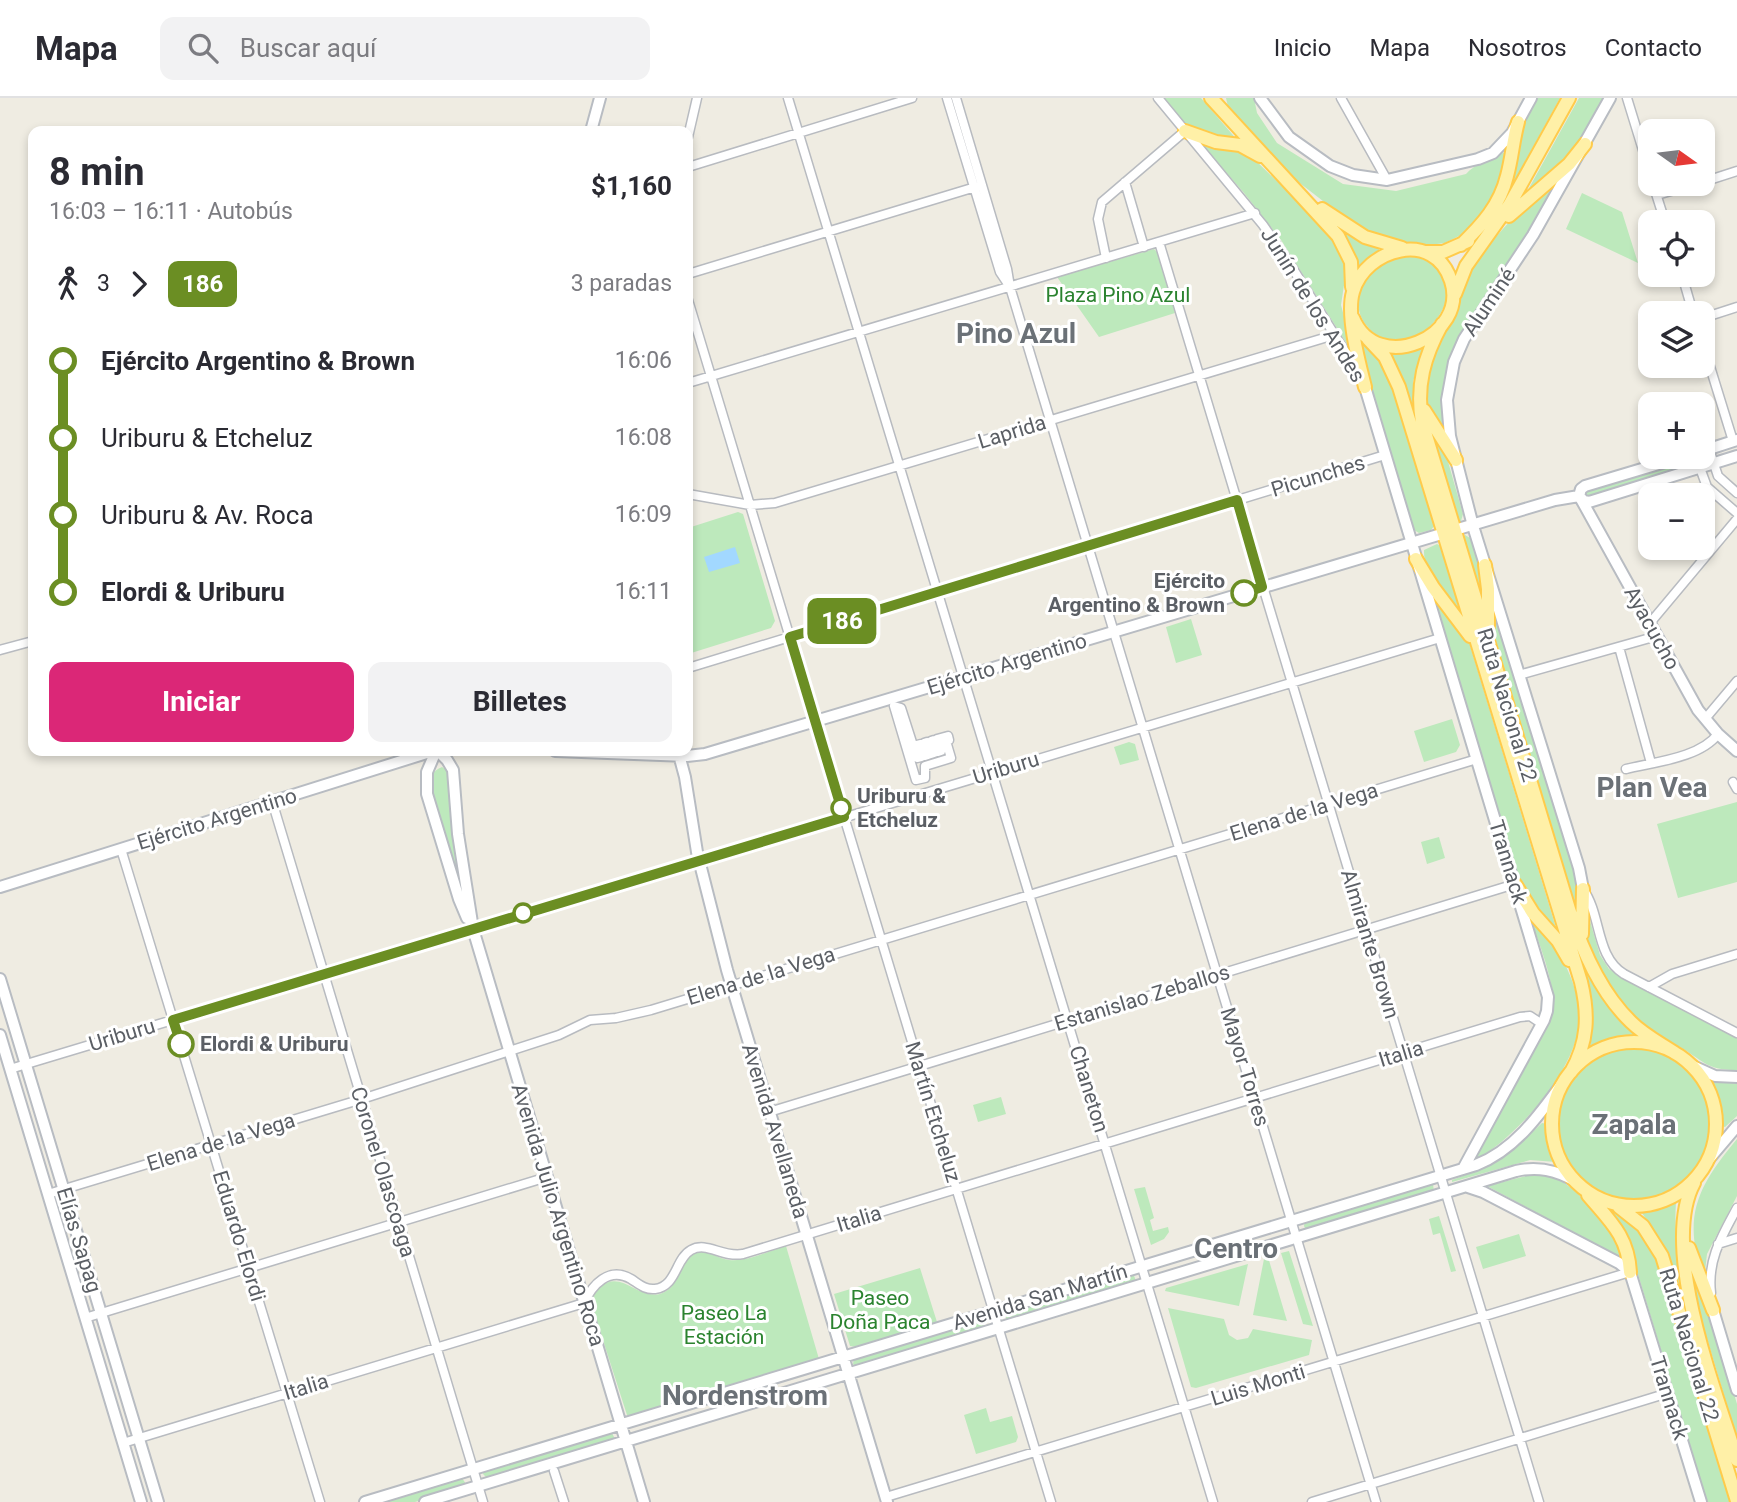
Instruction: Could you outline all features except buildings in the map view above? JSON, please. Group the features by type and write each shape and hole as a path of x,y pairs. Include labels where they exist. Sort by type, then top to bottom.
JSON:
{"main road":[{"path":"592,126 600,98"},
{"path":"1260,98 1289,137 1330,166 1353,175 1387,180 1486,157 1501,147 1531,98"},
{"path":"1353,318 1368,339 1386,346 1403,347 1429,337 1442,324 1466,266 1510,204 1569,98"},
{"name":"Aluminé","path":"1583,889 1579,868 1473,526 1447,424 1447,400 1458,350 1533,235 1610,98"},
{"path":"1214,99 1338,236 1349,253 1356,349 1365,387"},
{"path":"1461,245 1488,217 1501,193 1507,177 1518,122"},
{"path":"1185,131 1216,142 1245,147 1277,168"},
{"path":"1484,242 1527,198 1569,164 1584,145"},
{"path":"1299,192 1365,237 1419,251 1437,259 1447,271 1453,285 1453,300"},
{"path":"1352,295 1360,275 1376,260 1394,251 1443,252 1461,245 1490,226 1510,204"},
{"name":"Ruta Nacional 22","path":"1442,324 1423,364 1419,399 1449,532"},
{"name":"Ruta Nacional 22","path":"1368,339 1385,357 1395,376 1449,532 1581,982 1587,1012 1586,1035 1567,1076"},
{"name":"Junín de los Andes","path":"1365,387 1411,543"},
{"path":"1419,399 1428,420 1456,460"},
{"path":"1715,447 1735,441"},
{"path":"1715,462 1737,456"},
{"path":"1642,469 1583,487 1579,496 1589,502 1679,469"},
{"name":"Ejército Argentino","path":"693,754 699,755 815,722 1559,499 1579,496"},
{"name":"Ayacucho","path":"1579,496 1705,719 1737,751"},
{"name":"Trannack","path":"1411,543 1548,997 1542,1024 1463,1169"},
{"path":"1416,559 1433,587 1486,656"},
{"path":"1485,565 1488,589 1486,656"},
{"name":"Ruta Nacional 22","path":"1486,656 1584,952 1602,985 1625,1016 1675,1053"},
{"name":"Ejército Argentino","path":"0,887 420,756"},
{"name":"Avenida Julio Argentino Roca","path":"434,756 427,772 427,794 459,899 472,929 644,1502"},
{"name":"Avenida Julio Argentino Roca","path":"442,756 451,764 454,777 457,834 472,929"},
{"name":"Avenida Avellaneda","path":"680,756 699,861 732,985 886,1499"},
{"path":"1515,884 1533,913 1558,941 1581,982"},
{"path":"1583,889 1581,921 1584,952"},
{"name":"Elías Sapag","path":"0,979 158,1502"},
{"name":"Elías Sapag","path":"0,1035 141,1502"},
{"path":"1630,1272 1628,1251 1621,1236 1561,1162 1556,1151 1552,1127 1554,1103 1567,1076 1599,1049 1622,1042 1644,1042 1675,1053 1693,1066 1715,1076 1737,1077"},
{"path":"1693,1066 1711,1094 1716,1115 1715,1138 1709,1159"},
{"name":"Avenida San Martín","path":"365,1502 1463,1169 1493,1158 1513,1143 1535,1120 1567,1076"},
{"path":"1579,1185 1616,1205 1639,1206 1661,1202 1681,1192 1697,1177 1737,1126"},
{"name":"Avenida San Martín","path":"425,1502 1516,1171 1534,1168 1553,1171 1579,1185"},
{"name":"Ruta Nacional 22","path":"1697,1177 1686,1200 1682,1223 1686,1278 1692,1309 1737,1460"},
{"path":"1465,1187 1483,1192 1619,1263 1630,1272"},
{"name":"Ruta Nacional 22","path":"1616,1205 1643,1226 1662,1256 1737,1501"},
{"path":"1682,1223 1690,1254 1735,1374 1737,1390"},
{"name":"Trannack","path":"1630,1272 1701,1502"}],"street":[{"path":"691,126 697,98"},
{"name":"Chaneton","path":"788,98 1213,1502"},
{"path":"693,165 912,98"},
{"path":"947,98 978,186"},
{"path":"956,98 978,186"},
{"name":"Junín de los Andes","path":"1158,98 1255,213 1289,261 1365,387"},
{"path":"1340,98 1387,180"},
{"path":"1627,98 1638,134"},
{"path":"1106,258 1098,219 1099,208 1106,198 1185,131"},
{"path":"1715,177 1737,171"},
{"path":"1125,182 1144,247"},
{"path":"693,272 978,186"},
{"name":"Mayor Torres","path":"978,186 1000,272 1010,287 1376,1502"},
{"path":"693,382 1255,213"},
{"name":"Almirante Brown","path":"1159,242 1539,1502"},
{"path":"1715,314 1737,307"},
{"name":"Martín Etcheluz","path":"693,317 1051,1502"},
{"name":"Laprida","path":"693,495 750,505 775,503 1334,335"},
{"path":"1714,378 1735,441"},
{"name":"Picunches","path":"693,666 1385,455"},
{"path":"1715,467 1720,478 1737,493"},
{"path":"1701,469 1707,487 1737,513"},
{"path":"1650,623 1737,519"},
{"path":"1519,675 1657,636"},
{"name":"Uriburu","path":"10,1069 1440,638"},
{"path":"0,650 28,642"},
{"path":"1619,647 1651,763"},
{"path":"1705,719 1737,681"},
{"path":"894,706 901,709 917,758 921,757 917,745 921,744 925,756 928,755 924,743 927,742 931,754 934,753 931,741 934,740 938,752 941,751 937,739 947,736 949,740 946,741 951,758 925,766 925,778 916,780 894,706"},
{"path":"1626,769 1697,751 1718,734"},
{"name":"Elena de la Vega","path":"48,1194 362,1099 559,1035 590,1020 637,1014 1477,759"},
{"name":"Coronel Olascoaga","path":"272,801 483,1502"},
{"name":"Eduardo Elordi","path":"121,849 320,1502"},
{"name":"Estanislao Zeballos","path":"769,1112 1515,884"},
{"path":"1583,889 1591,902 1608,959 1619,971 1737,1033"},
{"path":"1649,987 1672,974 1737,954"},
{"name":"Italia","path":"123,1443 584,1303 592,1288 610,1276 626,1277 648,1289 664,1286 672,1278 685,1254 694,1248 704,1247 723,1254 737,1255 1525,1016 1542,1024"},
{"path":"85,1318 547,1177"},
{"path":"1713,1310 1709,1275 1712,1258 1737,1208"},
{"path":"1718,1244 1737,1238"},
{"name":"Luis Monti","path":"886,1499 1630,1272"},
{"path":"1311,1502 1668,1393"},
{"path":"554,1471 564,1502"}],"green space":[{"path":"1164,98 1201,98 1238,141 1217,138 1189,128"},
{"path":"1226,98 1254,98 1257,113 1277,143 1343,184 1396,191 1466,174 1479,164 1505,152 1507,153 1497,191 1478,220 1459,236 1445,243 1413,244 1388,239 1350,222 1292,177 1228,107"},
{"path":"1536,98 1560,98 1502,208 1498,206 1521,127"},
{"path":"1579,98 1605,98 1571,155 1524,197"},
{"path":"1197,139 1250,155 1334,240 1345,261 1341,305 1354,355 1281,240"},
{"path":"1562,175 1524,242 1452,353 1442,396 1446,438 1427,400 1427,377 1469,276 1482,255 1513,218"},
{"path":"1582,193 1622,212 1638,263 1566,229"},
{"path":"1332,222 1379,247 1379,251 1357,269 1350,245"},
{"name":"Plaza Pino Azul","path":"1154,249 1158,253 1175,313 1099,337 1057,277"},
{"path":"1409,255 1435,265 1446,281 1446,300 1437,318 1423,333 1404,341 1385,340 1367,326 1361,317 1358,307 1360,291 1365,279 1375,268"},
{"path":"1360,341 1373,353 1386,372 1397,397 1416,453 1435,525 1431,530 1419,533 1414,530 1367,380"},
{"path":"1420,348 1422,351 1413,382 1414,416 1390,355"},
{"path":"1428,426 1447,458 1463,514 1461,521 1457,521"},
{"path":"1655,469 1677,469 1588,497 1588,490"},
{"path":"738,512 743,514 775,621 771,628 693,652 693,526"},
{"path":"1465,535 1470,538 1482,575 1484,616 1461,539"},
{"path":"1437,544 1442,547 1463,618 1438,586 1428,568 1424,550"},
{"path":"1433,594 1469,642 1557,931 1542,918 1518,879"},
{"path":"1492,602 1576,876 1579,925 1492,634"},
{"path":"1191,619 1202,655 1176,663 1166,627"},
{"path":"1452,719 1460,745 1456,752 1424,762 1414,731"},
{"path":"1129,742 1135,744 1139,760 1120,765 1114,747"},
{"path":"442,767 451,773 462,891 431,795 433,775"},
{"path":"1737,802 1737,882 1678,898 1657,824"},
{"path":"1439,837 1445,858 1427,864 1421,842"},
{"path":"1585,904 1600,955 1609,969 1737,1038 1737,1070 1726,1070 1705,1063 1647,1028 1625,1008 1598,969 1587,942"},
{"path":"1529,914 1567,969 1579,1008 1579,1029 1561,1073 1546,1095 1510,1135 1474,1161 1549,1022 1552,1011 1551,983"},
{"path":"1570,929 1635,1036 1590,1046 1593,1012"},
{"path":"1634,1049 1663,1054 1688,1071 1705,1096 1710,1125 1705,1154 1688,1179 1663,1196 1634,1201 1605,1196 1580,1179 1563,1154 1558,1125 1563,1096 1580,1071 1605,1054"},
{"path":"1714,1080 1737,1082 1737,1116 1725,1127 1722,1126 1719,1103 1711,1083"},
{"path":"1001,1097 1006,1114 978,1122 973,1105"},
{"path":"1542,1123 1547,1124 1548,1141 1556,1162 1530,1160 1452,1182 1501,1157"},
{"path":"1737,1139 1737,1196 1707,1254 1704,1280 1694,1239 1697,1205 1711,1173"},
{"path":"1534,1174 1558,1179 1579,1195 1598,1215 1614,1238 1621,1258 1487,1186"},
{"path":"1433,1184 1434,1192 1306,1230 1304,1226 1305,1220"},
{"path":"1145,1187 1154,1218 1150,1220 1153,1231 1168,1227 1169,1232 1164,1239 1151,1245 1134,1189"},
{"path":"1674,1201 1679,1264 1691,1326 1663,1245 1642,1213"},
{"path":"1600,1204 1631,1225 1654,1255 1730,1502 1707,1502 1627,1238"},
{"path":"1439,1216 1456,1271 1451,1272 1440,1233 1433,1235 1429,1219"},
{"path":"1519,1234 1526,1256 1483,1269 1476,1247"},
{"name":"Paseo La Estación","path":"786,1246 819,1359 794,1365 777,1376 682,1400 635,1416 627,1415 592,1306 598,1289 615,1281 644,1292 660,1294 667,1291 675,1281 688,1258 699,1252 736,1260"},
{"path":"1289,1251 1313,1326 1303,1324 1281,1253"},
{"path":"1688,1254 1707,1305 1737,1404 1737,1439 1700,1315"},
{"path":"1268,1257 1287,1321 1253,1315 1264,1259"},
{"path":"1248,1264 1239,1306 1165,1291 1166,1288"},
{"name":"Paseo Doña Paca","path":"920,1268 937,1322 856,1347 850,1346 834,1294"},
{"path":"1133,1273 1136,1281 1007,1321 1006,1319 1006,1311"},
{"path":"1168,1308 1224,1319 1229,1335 1237,1340 1248,1338 1253,1329 1312,1340 1309,1355 1196,1388 1191,1387"},
{"path":"978,1319 984,1327 855,1367 853,1364 854,1358"},
{"path":"986,1408 990,1422 1012,1416 1018,1437 1016,1442 976,1454 964,1415"},
{"path":"612,1433 615,1439 488,1479 483,1474 484,1471"},
{"path":"462,1478 466,1484 463,1488 415,1502 375,1502"}],"water":[{"path":"735,547 740,563 709,572 704,557"}],"bus line":[{"name":"186","path":"181,1044 173,1020 844,817 790,637 1237,500 1262,587 1244,593"}],"place":[{"name":"Ejército Argentino & Brown","path":"1244,593"},
{"name":"Uriburu & Etcheluz","path":"841,808"},
{"name":"Elordi & Uriburu","path":"181,1044"}],"district":[{"name":"Pino Azul","path":"1016,333"},
{"name":"Plan Vea","path":"1652,787"},
{"name":"Zapala","path":"1634,1124"},
{"name":"Centro","path":"1236,1248"},
{"name":"Nordenstrom","path":"745,1395"}]}
